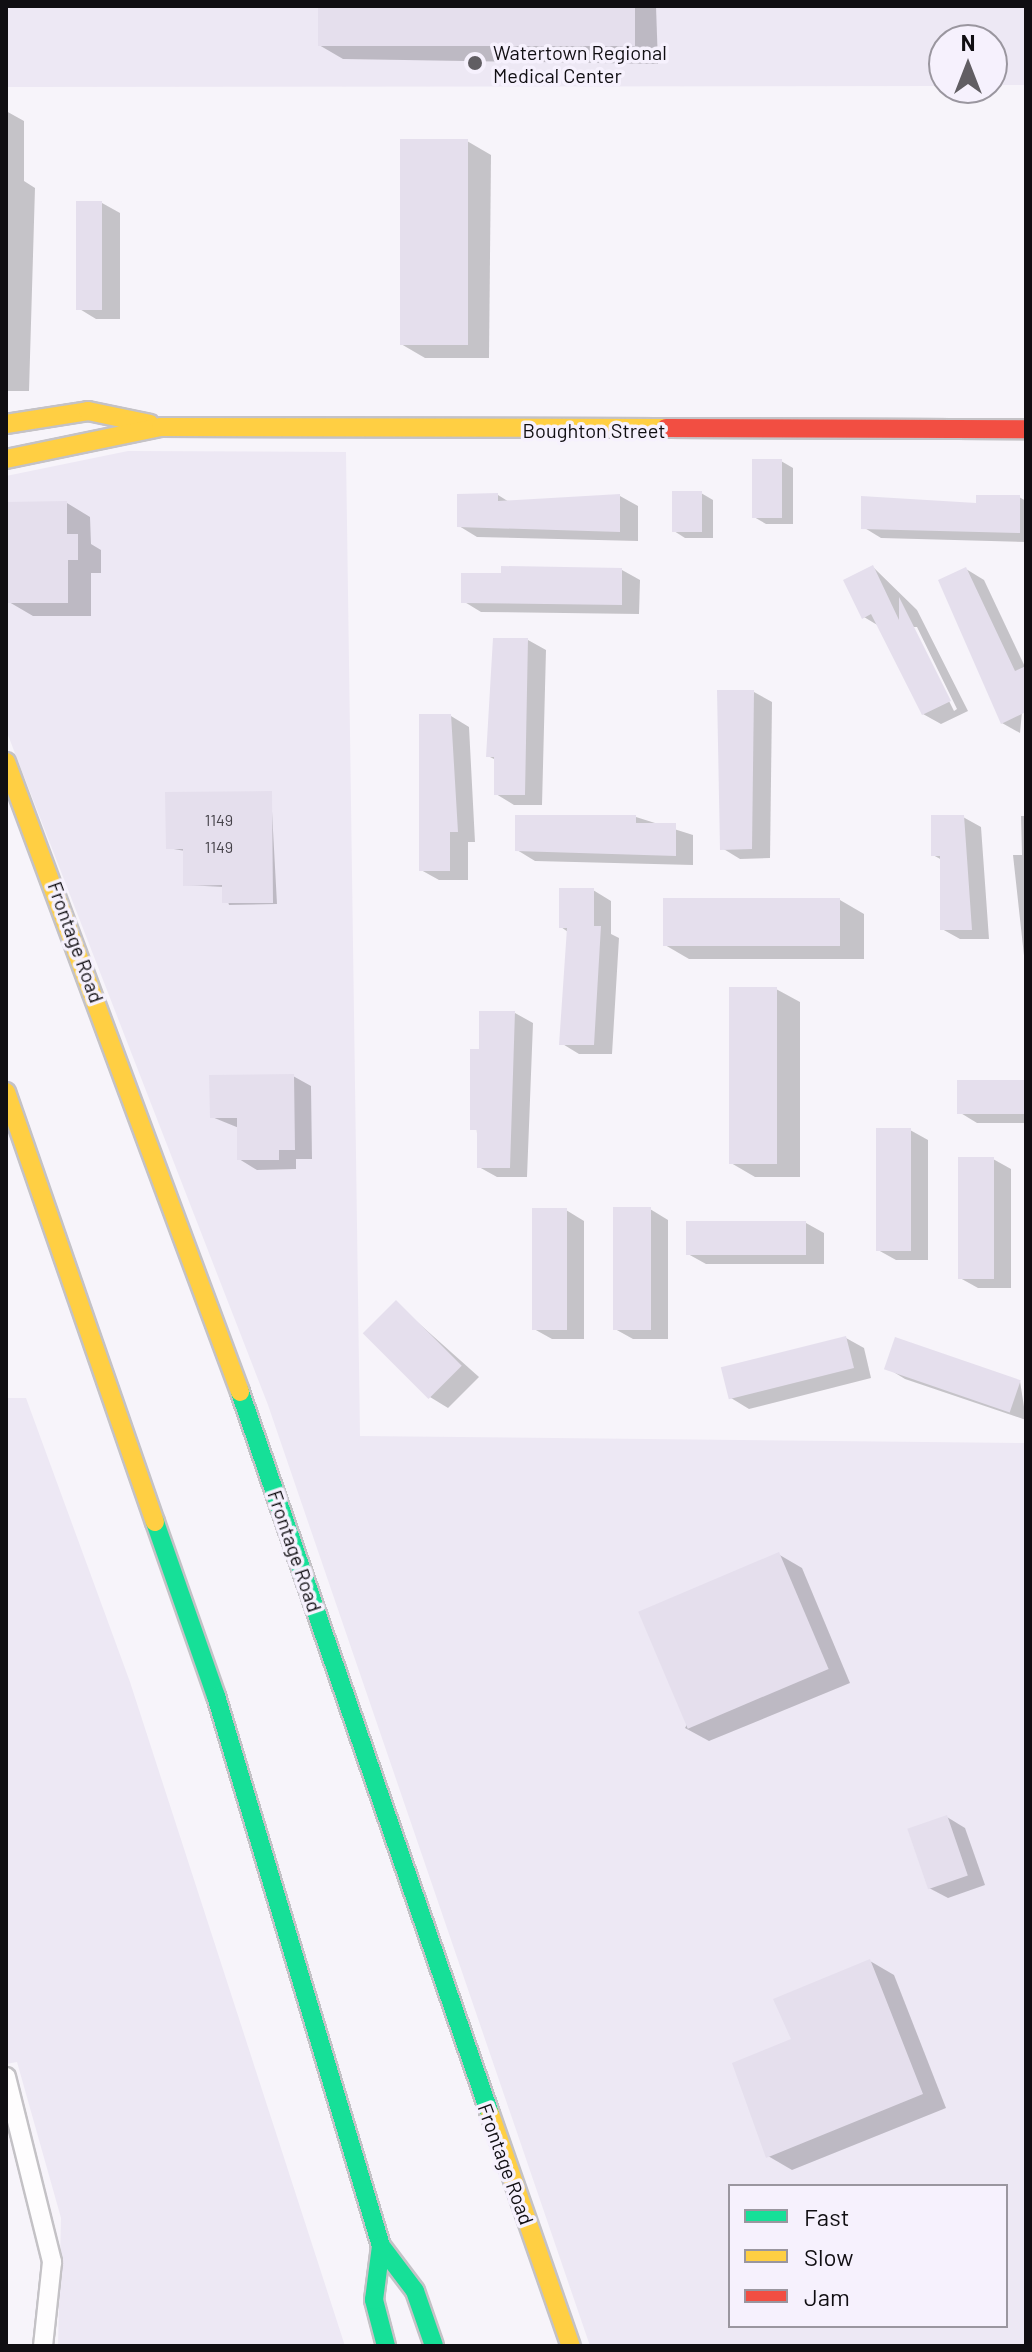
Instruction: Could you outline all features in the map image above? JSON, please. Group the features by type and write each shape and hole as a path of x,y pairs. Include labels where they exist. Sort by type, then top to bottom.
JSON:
{"main road":[{"name":"Boughton Street","path":"6,424 88,411 161,427"},
{"name":"Boughton Street","path":"6,459 161,427 1026,429"},
{"name":"Frontage Road","path":"6,762 187,1241 571,2346"},
{"path":"6,1092 216,1696 381,2246 415,2291 434,2346"},
{"path":"381,2246 374,2300 386,2346"}],"street":[{"path":"6,2077 52,2262 43,2346"}],"shaded area":[{"name":"Watertown Regional Medical Center","path":"6,6 1026,6 1026,85 1008,85 1008,24 928,24 928,86 6,87"},
{"path":"128,451 346,452 360,1436 1026,1443 1026,2346 590,2346 268,1405 6,730 6,476"},
{"path":"6,1398 26,1398 130,1682 345,2346 58,2346 61,2218 17,2062 6,2064"}],"building":[{"path":"318,6 635,6 635,46 318,46"},
{"path":"400,139 468,139 468,345 400,345"},
{"path":"76,201 102,201 102,310 76,310"},
{"path":"752,459 782,459 782,518 752,518"},
{"path":"672,491 702,491 702,532 672,532"},
{"path":"498,493 498,501 620,494 620,532 457,527 457,494"},
{"path":"976,495 1020,495 1020,533 861,529 861,496 976,503"},
{"path":"67,501 67,534 78,534 78,560 68,560 68,603 7,603 6,502"},
{"path":"873,565 899,620 899,597 951,701 922,715 871,614 862,619 843,580"},
{"path":"501,566 622,568 622,605 461,603 461,573 501,573"},
{"path":"966,567 1015,671 1026,666 1026,712 1001,724 938,580"},
{"path":"493,638 528,638 525,795 494,795 494,757 486,757"},
{"path":"717,690 754,690 752,849 720,850"},
{"path":"419,714 451,714 458,832 450,832 450,871 419,871"},
{"path":"272,791 273,903 222,903 222,885 183,886 183,849 166,849 165,792"},
{"path":"515,815 636,815 636,823 676,823 676,856 515,851"},
{"path":"931,815 964,815 972,930 940,930 940,856 931,856"},
{"path":"559,888 594,888 594,926 601,926 594,1045 559,1045 567,928 559,928"},
{"path":"663,898 840,898 840,946 663,946"},
{"path":"729,987 777,987 777,1164 729,1164"},
{"path":"479,1011 515,1011 510,1168 477,1168 477,1130 470,1130 470,1049 479,1049"},
{"path":"294,1074 295,1150 279,1150 279,1160 237,1160 237,1118 210,1118 209,1075"},
{"path":"957,1080 1026,1080 1026,1114 957,1114"},
{"path":"876,1128 911,1128 911,1251 876,1251"},
{"path":"958,1157 994,1157 994,1279 958,1279"},
{"path":"613,1207 651,1207 651,1330 613,1330"},
{"path":"532,1208 567,1208 567,1330 532,1330"},
{"path":"686,1221 806,1221 806,1255 686,1255"},
{"path":"396,1300 462,1366 429,1399 363,1333"},
{"path":"846,1336 854,1368 729,1399 721,1367"},
{"path":"895,1337 1021,1380 1010,1412 884,1369"},
{"path":"779,1552 829,1669 688,1729 638,1612"},
{"path":"947,1815 968,1876 928,1889 907,1829"},
{"path":"870,1959 923,2094 766,2158 732,2063 791,2039 773,1999"}],"traffic: fast":[{"path":"240,1392 490,2114"},
{"path":"155,1522 216,1696 381,2246"},
{"path":"386,2346 374,2300 381,2246 415,2291 434,2346"}],"traffic: slow":[{"path":"6,424 88,411 150,424"},
{"path":"6,459 161,427 666,428"},
{"path":"6,762 240,1392"},
{"path":"6,1092 155,1522"},
{"path":"490,2114 571,2346"}],"traffic: jam":[{"path":"666,428 1026,429"}],"place":[{"name":"Watertown Regional Medical Center","path":"475,63"}]}
